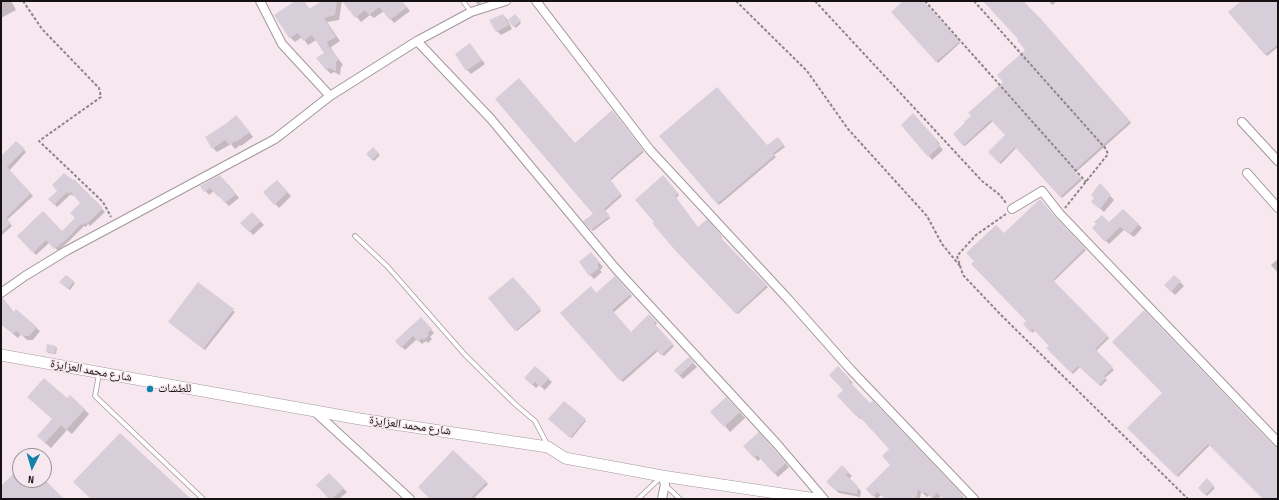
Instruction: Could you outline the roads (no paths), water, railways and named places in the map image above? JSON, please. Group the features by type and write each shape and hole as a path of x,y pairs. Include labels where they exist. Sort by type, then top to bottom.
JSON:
{"main road":[{"name":"شارع محمد العزايزة","path":"1,355 312,409 360,419 548,446 565,458 663,480 816,499"}],"street":[{"path":"260,1 282,44 330,96"},
{"path":"1,293 25,276 66,251 275,139 330,96 417,41 471,12 506,1"},
{"path":"536,1 650,150 790,300 851,370 974,499"},
{"path":"417,41 491,120 616,269 777,444 824,499"},
{"path":"1242,122 1278,160"},
{"path":"1247,173 1278,208"},
{"path":"1012,209 1042,191 1060,214 1278,442"},
{"path":"312,409 410,499"},
{"path":"662,499 663,480"}],"lane":[{"path":"463,1 471,12"},
{"path":"355,236 387,266 466,356 516,405 535,421 548,446"},
{"path":"99,372 95,396 202,499"},
{"path":"638,499 663,480 680,499"}],"place":[{"name":"للطشات","path":"150,389"}]}
